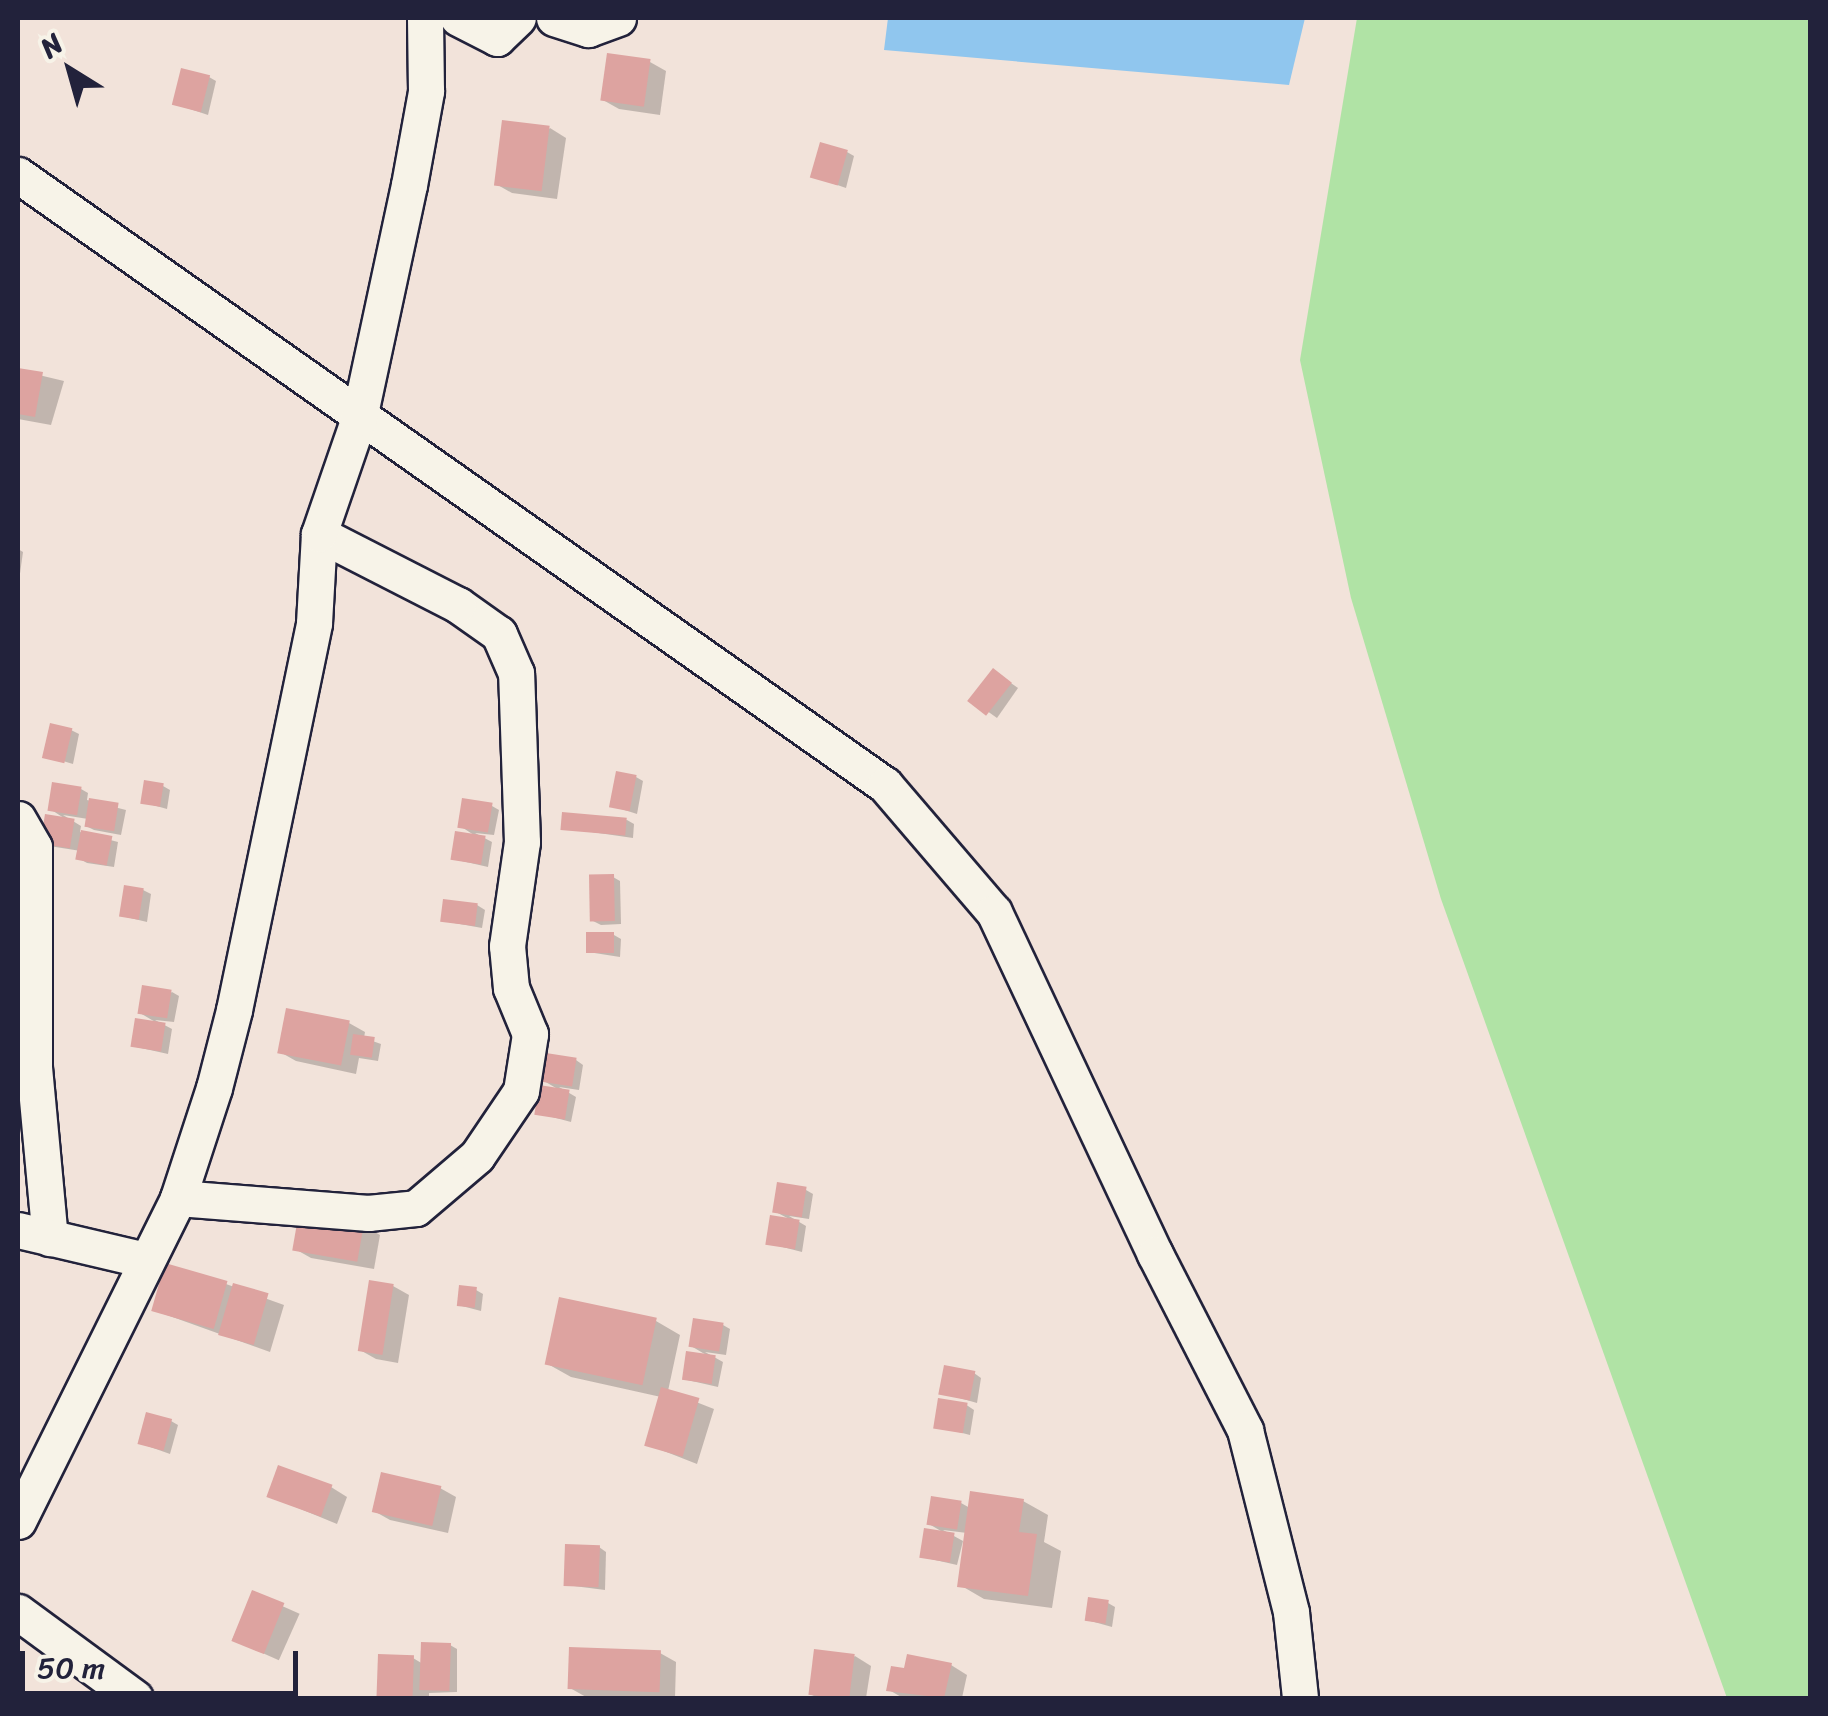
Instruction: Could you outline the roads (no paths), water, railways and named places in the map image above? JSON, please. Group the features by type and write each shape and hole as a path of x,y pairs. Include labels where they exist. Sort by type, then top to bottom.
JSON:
{"street":[{"path":"18,1521 178,1198 234,1010 314,623 319,534 360,418 426,90 425,18"},
{"path":"458,18 497,38 518,18"},
{"path":"554,18 588,28 618,18"},
{"path":"18,174 885,786 994,912 1155,1254 1245,1430 1292,1612 1300,1698"},
{"path":"178,1198 368,1213 416,1208 477,1156 521,1091 530,1034 511,988 506,946 522,842 516,674 499,634 458,605 319,534"},
{"path":"18,820 34,847 34,1234 146,1260"},
{"path":"18,1612 135,1698"}],"water":[{"path":"888,18 1305,18 1289,85 884,50"}]}
